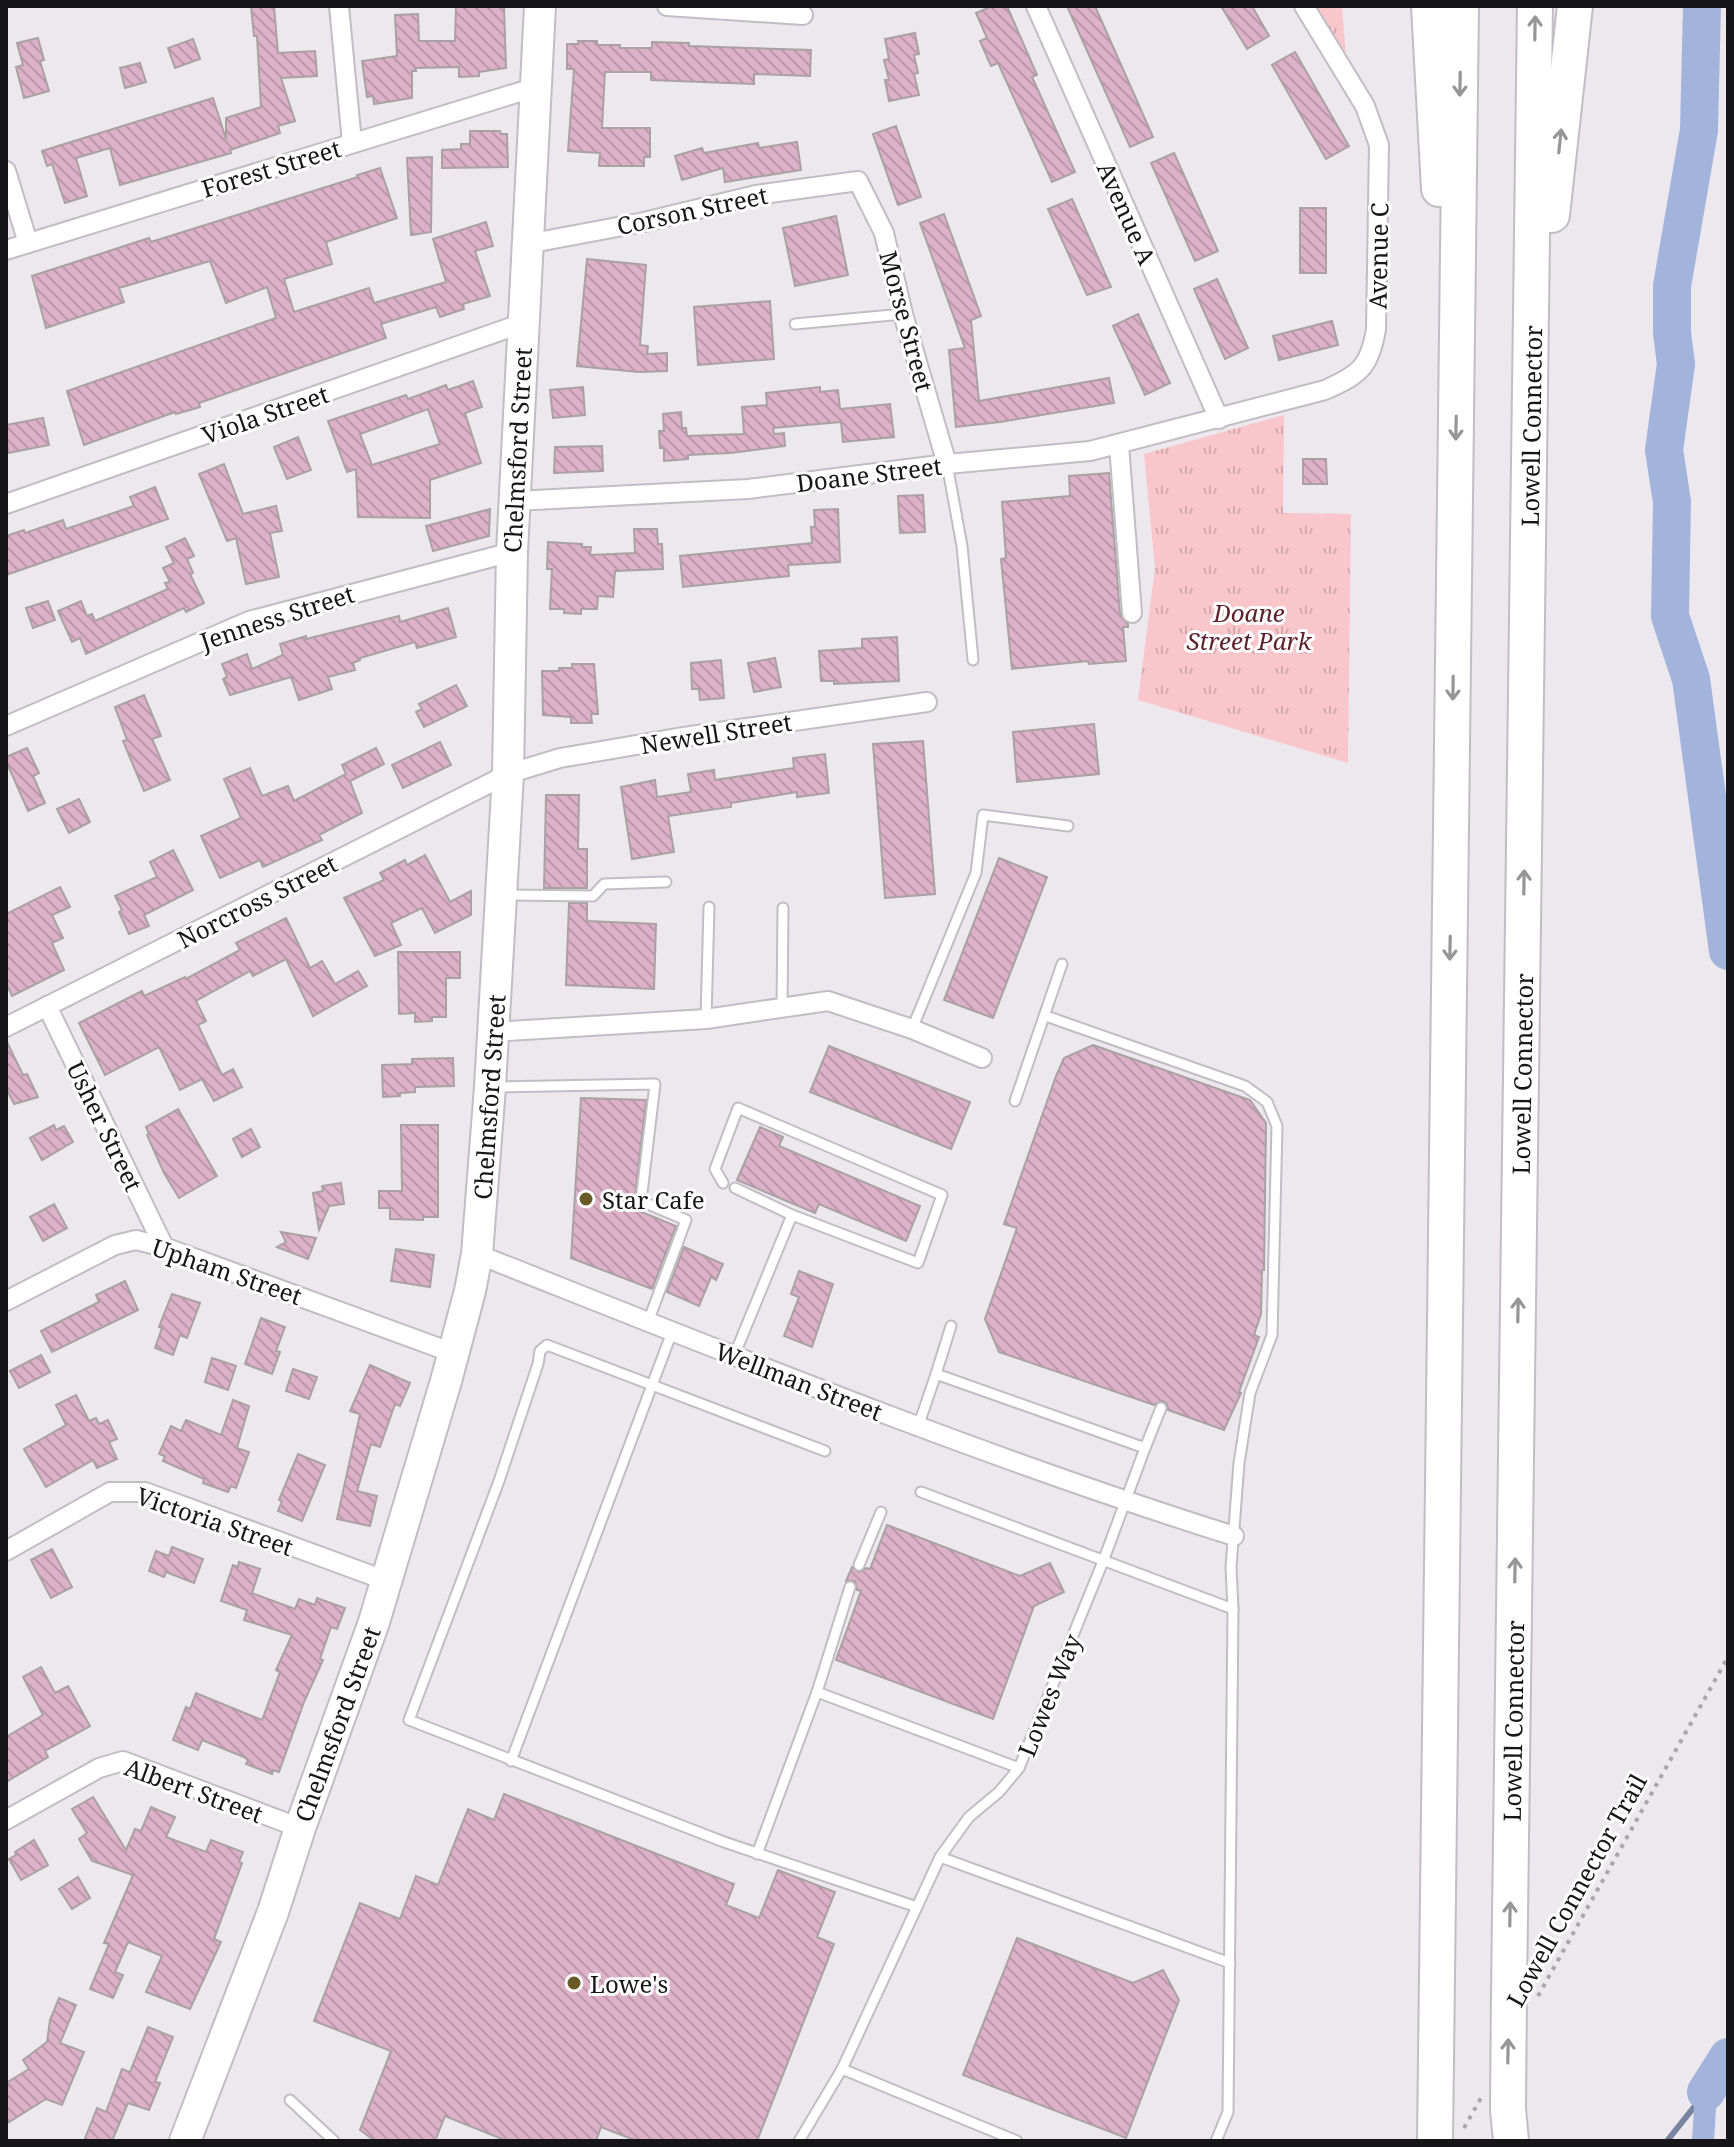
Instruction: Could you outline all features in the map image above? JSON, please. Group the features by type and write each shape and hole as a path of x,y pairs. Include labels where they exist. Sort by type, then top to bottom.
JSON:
{"highway":[{"path":"1429,6 1446,295 1457,386"},
{"path":"1442,2135 1461,6"},
{"name":"Lowell Connector","path":"1504,2119 1521,1997 1535,6"},
{"path":"1531,386 1575,6"}],"main road":[{"name":"Chelmsford Street","path":"185,2141 273,1912 387,1581 453,1353 477,1254 508,774 512,552 540,6"}],"street":[{"path":"339,6 352,143"},
{"path":"667,6 803,15"},
{"name":"Avenue A","path":"1036,6 1219,419"},
{"name":"Avenue C","path":"1219,419 1325,390 1351,378 1365,366 1373,348 1376,329 1379,145 1365,106 1304,6"},
{"name":"Forest Street","path":"6,250 536,87"},
{"path":"6,171 28,243"},
{"name":"Corson Street","path":"527,244 644,222 756,195 858,181"},
{"name":"Morse Street","path":"858,181 884,233 903,314 947,464"},
{"name":"Viola Street","path":"6,504 523,323"},
{"name":"Doane Street","path":"515,501 748,489 947,464 1048,457 1119,445 1219,419"},
{"path":"1119,445 1132,613"},
{"name":"Jenness Street","path":"6,726 249,621 512,552"},
{"name":"Newell Street","path":"508,774 560,758 927,702"},
{"name":"Norcross Street","path":"6,1027 508,774"},
{"path":"493,1032 706,1019 828,1001 912,1029 982,1058"},
{"name":"Usher Street","path":"47,1006 164,1247"},
{"name":"Upham Street","path":"6,1301 115,1245 136,1240 164,1247 453,1353"},
{"name":"Wellman Street","path":"477,1254 918,1427 1124,1501"},
{"name":"Victoria Street","path":"6,1551 110,1492 136,1491 387,1581"},
{"path":"1124,1501 1234,1536"},
{"name":"Albert Street","path":"6,1820 99,1768 123,1761 300,1828"}],"lane":[{"path":"795,324 903,314"},
{"path":"947,464 962,546 973,660"},
{"path":"912,1029 976,873 983,815 1068,826"},
{"path":"501,895 593,896 604,884 666,882"},
{"path":"706,1019 709,907"},
{"path":"782,1007 783,908"},
{"path":"1015,1101 1062,964"},
{"path":"1046,1016 1245,1086 1267,1102 1277,1126 1272,1335 1250,1393 1239,1463 1231,1567 1228,2112 1216,2141"},
{"path":"490,1087 655,1084 641,1201 686,1220 648,1322"},
{"path":"723,1183 715,1169 738,1108 942,1195 918,1263 792,1215 735,1188"},
{"path":"734,1356 792,1215"},
{"path":"918,1427 951,1326"},
{"path":"511,1761 672,1332"},
{"path":"825,1451 547,1345 540,1351 499,1481 409,1720 757,1854 917,1907"},
{"path":"936,1374 1145,1448"},
{"name":"Lowes Way","path":"799,2141 842,2069 940,1857 969,1817 999,1792 1019,1768 1161,1408"},
{"path":"921,1492 1233,1609"},
{"path":"859,1565 881,1512"},
{"path":"757,1854 817,1692 850,1587"},
{"path":"817,1692 1019,1768"},
{"path":"940,1857 1230,1963"},
{"path":"842,2069 1017,2141"},
{"path":"290,2100 334,2141"}],"path":[{"name":"Lowell Connector Trail","path":"1521,1997 1728,1657"},
{"path":"1442,2135 1504,2119"}],"green space":[{"path":"1304,6 1342,6 1348,81"},
{"name":"Doane Street Park","path":"1284,415 1283,513 1351,514 1348,763 1138,700 1155,568 1144,454"}],"building":[{"path":"251,6 274,6 278,53 315,51 317,76 281,78 295,121 278,126 280,133 230,150 231,153 120,185 110,148 76,158 87,196 65,203 52,164 47,166 42,151 213,98 226,139 226,118 261,107 257,36 254,36"},
{"path":"456,6 504,6 506,68 479,72 479,76 459,77 459,67 415,68 416,71 412,71 412,98 374,104 373,96 367,97 362,61 397,56 395,15 418,14 419,41 455,41"},
{"path":"992,6 1007,6 1037,75 1032,77 1075,172 1052,182 998,63 991,66 980,41 987,38 976,13"},
{"path":"1067,6 1095,6 1153,137 1130,147"},
{"path":"1221,6 1252,6 1269,36 1247,49"},
{"path":"915,33 919,54 914,55 918,73 914,74 919,95 889,101 885,80 889,80 884,60 889,59 885,39"},
{"path":"38,38 44,60 40,61 49,91 24,98 16,67 23,65 17,43"},
{"path":"193,39 200,59 175,68 168,48"},
{"path":"578,41 597,41 597,45 620,45 620,48 652,48 652,42 811,50 810,76 754,74 754,84 651,80 651,72 605,72 602,128 650,128 650,157 644,157 644,166 599,166 600,153 568,151 574,69 567,69 567,44 579,44"},
{"path":"1295,52 1349,146 1326,159 1272,65"},
{"path":"140,63 146,82 125,88 120,68"},
{"path":"896,126 921,197 898,205 873,134"},
{"path":"470,131 500,131 507,134 508,167 442,168 442,150 461,149 461,144 470,144"},
{"path":"797,142 801,170 725,182 723,168 682,180 675,156 702,148 704,153 758,143 759,148"},
{"path":"1174,153 1218,251 1195,261 1151,163"},
{"path":"432,157 431,232 411,235 407,158"},
{"path":"380,168 397,218 326,242 332,264 284,279 294,312 369,288 374,303 446,282 433,239 486,222 493,246 475,251 490,296 463,304 464,309 440,317 436,307 381,324 386,338 199,403 200,407 175,412 84,445 67,391 276,318 267,287 226,303 210,261 119,288 124,302 46,328 32,276 149,238 151,242"},
{"path":"1072,199 1111,287 1087,295 1048,209"},
{"path":"1300,208 1326,208 1326,273 1300,273"},
{"path":"944,214 981,316 971,320 979,401 1109,378 1114,403 956,427 949,350 965,348 920,223"},
{"path":"836,216 848,275 795,286 783,228"},
{"path":"587,259 646,265 640,345 648,346 647,354 667,353 667,371 639,372 577,366"},
{"path":"1217,279 1248,348 1225,359 1194,289"},
{"path":"770,301 774,359 698,365 694,307"},
{"path":"1138,314 1170,383 1145,395 1113,326"},
{"path":"1332,321 1338,345 1279,360 1273,336"},
{"path":"473,381 482,407 465,413 481,463 430,480 430,518 358,517 356,469 347,472 328,421 406,395 408,399 446,385 448,390","holes":["428,409 440,444 372,465 360,434"]},
{"path":"583,387 585,415 553,418 550,390"},
{"path":"820,387 820,392 838,390 840,409 890,404 894,437 843,442 841,422 773,428 774,434 784,433 785,446 688,455 688,459 664,461 659,431 664,431 663,414 681,412 682,428 686,428 687,436 744,434 742,407 767,405 766,393"},
{"path":"43,418 49,445 8,453 6,425"},
{"path":"298,437 311,470 287,479 274,447"},
{"path":"602,446 603,471 554,473 555,447"},
{"path":"1303,459 1326,459 1327,484 1303,484"},
{"path":"224,464 243,514 276,506 282,531 270,533 279,577 246,584 236,538 227,541 199,474"},
{"path":"1109,473 1120,614 1128,624 1128,627 1123,627 1126,661 1089,664 1088,661 1012,669 1001,559 1006,558 1002,502 1070,496 1069,476"},
{"path":"155,487 168,519 6,575 6,536 63,520 66,529 134,506 130,497"},
{"path":"923,495 925,532 900,533 898,496"},
{"path":"490,509 489,536 433,551 426,526"},
{"path":"838,509 840,562 788,565 789,576 683,587 680,556 812,543 814,510"},
{"path":"634,529 657,529 658,544 662,544 663,569 615,571 613,597 598,596 597,609 581,609 581,614 550,609 552,569 547,569 548,542 582,544 582,547 591,547 590,555 635,553"},
{"path":"185,538 194,556 187,559 193,573 190,574 204,603 186,612 184,608 86,654 80,638 72,642 58,611 81,601 87,616 92,614 95,621 168,589 165,583 170,582 163,568 174,563 166,547"},
{"path":"48,601 55,620 33,628 26,608"},
{"path":"448,608 456,637 417,648 415,642 360,658 353,663 355,670 328,677 332,689 299,700 291,677 230,695 223,679 227,677 222,664 247,654 252,669 283,655 280,644 399,616 400,622"},
{"path":"897,637 899,681 834,684 834,681 821,681 819,651 862,648 862,639"},
{"path":"775,658 781,687 754,692 748,663"},
{"path":"721,660 724,698 700,700 699,689 692,689 691,663"},
{"path":"572,664 594,664 598,714 591,714 592,723 571,723 571,717 543,715 542,671 572,668"},
{"path":"456,685 467,706 424,727 416,712 422,709 419,704"},
{"path":"144,695 161,736 152,739 170,780 144,791 123,741 127,740 115,707"},
{"path":"1094,724 1099,774 1017,782 1013,732"},
{"path":"923,741 935,894 885,898 873,744"},
{"path":"440,742 451,765 403,788 392,765"},
{"path":"27,748 39,773 33,776 45,803 28,811 6,761 6,757"},
{"path":"376,748 384,764 350,781 362,813 319,835 322,840 263,867 260,860 220,878 201,836 241,818 224,779 250,768 262,796 288,786 294,801 346,774 342,765"},
{"path":"825,754 829,793 797,797 797,792 731,803 731,807 668,816 674,852 632,859 621,787 655,780 657,797 691,792 688,774 714,770 715,780 794,768 793,758"},
{"path":"546,795 579,795 578,849 587,849 587,888 544,888"},
{"path":"79,799 90,822 69,833 57,809"},
{"path":"173,850 193,890 144,915 149,926 129,934 115,896 157,877 150,862"},
{"path":"425,855 450,902 471,891 471,915 435,933 422,908 391,923 401,945 375,956 344,898 384,880 380,873 405,860 407,865"},
{"path":"999,858 1047,877 993,1018 944,1000"},
{"path":"60,887 70,907 52,915 63,938 52,943 64,970 12,996 6,983 6,914"},
{"path":"569,903 587,903 587,921 656,924 654,989 566,985"},
{"path":"286,918 310,968 322,961 335,984 358,971 367,986 313,1016 286,959 253,976 250,971 196,1001 206,1021 198,1025 222,1075 233,1069 242,1087 214,1101 202,1079 180,1090 159,1047 105,1075 79,1023 142,991 144,996 186,979 240,950 236,943"},
{"path":"398,952 460,952 460,978 446,978 446,1017 415,1022 415,1013 399,1014"},
{"path":"6,1040 38,1097 14,1104 6,1088"},
{"path":"1093,1045 1250,1100 1266,1123 1264,1270 1261,1314 1254,1335 1259,1337 1241,1393 1224,1430 1168,1410 1163,1401 1154,1405 999,1352 985,1319 1017,1228 1004,1224 1056,1076 1064,1058"},
{"path":"829,1046 970,1102 951,1149 810,1092"},
{"path":"453,1058 454,1086 415,1087 415,1092 383,1097 382,1065 412,1064 412,1059"},
{"path":"581,1098 646,1100 634,1204 639,1211 676,1226 652,1289 571,1258"},
{"path":"178,1109 217,1176 179,1198 164,1173 146,1127"},
{"path":"54,1125 56,1130 64,1126 73,1142 42,1160 30,1138"},
{"path":"401,1125 438,1125 438,1217 390,1219 390,1208 379,1208 379,1191 402,1191"},
{"path":"760,1127 783,1137 779,1146 920,1206 906,1241 819,1204 815,1213 737,1180"},
{"path":"251,1129 260,1147 242,1157 233,1139"},
{"path":"341,1183 344,1204 329,1206 319,1230 313,1193 323,1191 322,1186"},
{"path":"54,1204 67,1228 43,1241 30,1217"},
{"path":"281,1232 316,1238 308,1259 277,1247 286,1242"},
{"path":"684,1247 723,1264 716,1280 711,1277 699,1306 667,1292"},
{"path":"396,1249 434,1255 430,1287 391,1281"},
{"path":"799,1271 833,1284 812,1347 784,1336 799,1297 791,1294"},
{"path":"125,1281 138,1310 52,1352 41,1331 99,1302 96,1295"},
{"path":"172,1294 200,1303 187,1338 180,1335 173,1355 155,1348 162,1328 159,1327"},
{"path":"261,1318 285,1327 272,1374 245,1364"},
{"path":"41,1355 50,1372 19,1388 10,1371"},
{"path":"212,1358 236,1366 228,1390 205,1382"},
{"path":"370,1365 410,1383 400,1406 395,1404 380,1447 371,1444 357,1491 377,1496 370,1526 337,1519 360,1414 350,1411"},
{"path":"293,1369 317,1377 309,1399 286,1391"},
{"path":"76,1395 89,1421 96,1418 99,1424 108,1420 117,1439 109,1442 117,1459 97,1468 93,1460 46,1487 24,1449 66,1425 56,1405"},
{"path":"233,1400 249,1406 237,1448 249,1452 236,1488 231,1486 228,1492 203,1483 204,1479 163,1461 165,1456 159,1454 171,1426 181,1431 186,1420 221,1435"},
{"path":"298,1454 325,1465 302,1521 278,1511 282,1501 279,1500"},
{"path":"887,1525 1020,1576 1050,1563 1064,1592 1034,1606 993,1719 836,1660 861,1591 857,1590 855,1581 846,1581 852,1567 859,1572 870,1569"},
{"path":"172,1547 203,1559 194,1583 166,1572 164,1577 149,1571 156,1551 169,1556"},
{"path":"52,1549 72,1587 51,1598 31,1560"},
{"path":"239,1562 260,1569 252,1593 295,1609 299,1599 315,1605 317,1598 345,1608 337,1629 331,1627 320,1659 323,1660 279,1772 273,1770 272,1774 246,1764 248,1760 244,1757 202,1740 198,1750 173,1740 186,1707 190,1709 196,1693 262,1720 280,1672 276,1670 292,1635 244,1620 247,1610 221,1601 233,1565 238,1567"},
{"path":"41,1667 55,1693 68,1686 90,1726 45,1751 48,1757 6,1782 6,1737 43,1715 23,1677"},
{"name":"Lowe's","path":"504,1794 734,1884 726,1905 759,1918 778,1870 835,1892 817,1937 834,1944 757,2141 637,2141 601,2127 596,2141 507,2141 445,2116 435,2141 375,2141 360,2130 391,2051 314,2021 360,1903 400,1919 416,1876 438,1885 468,1809 494,1820"},
{"path":"93,1797 126,1850 135,1829 141,1831 151,1807 175,1817 166,1837 206,1852 211,1840 243,1852 239,1862 242,1863 214,1939 221,1942 190,2009 146,1992 162,1956 128,1942 115,1972 123,1975 113,1998 90,1989 109,1944 104,1943 133,1875 92,1861 79,1839 87,1833 72,1809"},
{"path":"34,1840 48,1865 21,1880 9,1859"},
{"path":"78,1877 90,1898 72,1909 59,1889"},
{"path":"1017,1938 1133,1983 1163,1970 1179,2000 1126,2138 963,2075"},
{"path":"59,1998 76,2005 60,2043 84,2052 62,2105 46,2099 6,2124 6,2083 29,2069 23,2060 47,2042 50,2020"},
{"path":"148,2027 173,2037 155,2082 160,2083 149,2110 128,2103 112,2141 84,2141 97,2108 106,2112 122,2069 130,2072"}],"waterway":[{"path":"1702,6 1699,130 1672,286 1672,333 1676,364 1664,450 1672,502 1670,616 1691,679 1728,951"},
{"path":"1706,2092 1728,2057"},
{"path":"1667,2141 1706,2092"},
{"path":"1703,2141 1706,2092"}],"place":[{"name":"Star Cafe","path":"586,1199"},
{"name":"Lowe's","path":"574,1983"}]}
